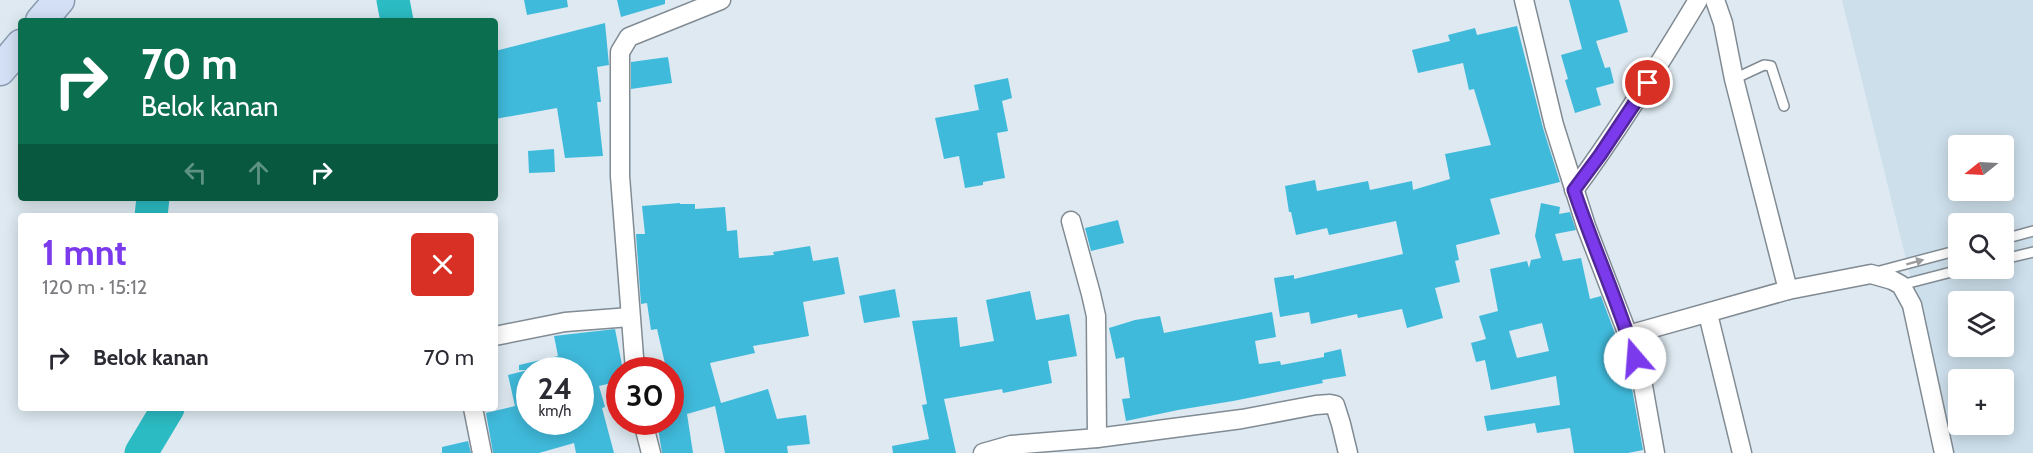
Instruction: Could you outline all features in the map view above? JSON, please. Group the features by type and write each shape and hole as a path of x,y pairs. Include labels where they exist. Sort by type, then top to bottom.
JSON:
{"main road":[{"path":"44,18 59,0"},
{"path":"0,70 18,49"}],"street":[{"path":"634,357 620,176 620,52 629,37 721,0"},
{"path":"1524,0 1554,125 1574,190 1628,335 1642,380 1655,453"},
{"path":"1574,190 1648,83 1698,0"},
{"path":"1715,0 1723,23 1734,79 1788,290"},
{"path":"1071,221 1096,316 1096,438"},
{"path":"1628,335 1788,290 1871,274 1901,285 1912,305 1944,453"},
{"path":"1708,314 1742,453"},
{"path":"498,335 565,322 630,317"},
{"path":"983,453 1011,445 1096,438 1242,419 1330,404 1335,405 1338,413 1347,453"},
{"path":"474,411 482,453"},
{"path":"646,435 651,453"}],"lane":[{"path":"1734,79 1764,65 1771,66 1784,106"},
{"path":"2014,236 2033,231"},
{"path":"2014,257 2033,252"},
{"path":"1871,274 1948,253"},
{"path":"1901,285 1948,273"}],"shaded area":[{"path":"1842,0 2033,0 2033,453 1954,453 1950,435 2014,435 2014,369 1948,369 1948,429"}],"building":[{"path":"524,0 567,0 568,7 527,15"},
{"path":"617,0 665,0 665,4 621,17"},
{"path":"1569,0 1619,0 1628,32 1596,41 1605,68 1610,67 1614,83 1596,88 1601,105 1575,113 1565,80 1568,79 1561,55 1582,49"},
{"path":"605,23 609,65 597,67 601,102 597,102 603,156 565,158 557,108 498,118 498,50"},
{"path":"1517,26 1543,128 1560,182 1490,199 1500,234 1456,245 1459,260 1455,261 1460,282 1435,288 1443,318 1407,328 1402,309 1358,318 1357,314 1311,324 1309,312 1280,317 1274,278 1294,275 1294,279 1403,254 1396,221 1329,235 1327,228 1296,235 1285,186 1315,180 1317,191 1368,181 1370,190 1412,181 1413,190 1450,179 1445,154 1491,145 1474,89 1469,90 1463,63 1418,73 1412,50 1450,41 1448,35 1475,28 1477,35"},
{"path":"668,57 672,83 631,89 631,62"},
{"path":"1008,78 1012,98 1002,101 1008,131 997,133 1005,178 965,188 959,156 944,159 935,118 979,110 974,85"},
{"path":"554,149 555,172 529,173 528,151"},
{"path":"680,203 695,204 695,209 725,207 727,231 737,230 739,258 774,255 773,252 810,246 813,261 838,257 845,294 803,302 809,336 753,346 755,353 710,363 721,403 768,389 777,419 806,415 810,444 787,446 788,453 725,453 715,406 687,414 693,453 662,453 659,435 684,435 684,357 663,357 657,329 651,330 647,303 641,304 636,234 645,234 642,206"},
{"path":"1541,203 1560,207 1559,214 1570,212 1576,230 1555,234 1563,261 1581,258 1590,299 1601,296 1631,383 1643,450 1628,453 1574,453 1570,428 1537,433 1535,423 1487,431 1484,416 1560,405 1556,376 1491,390 1485,360 1476,362 1471,343 1486,339 1479,316 1498,311 1490,269 1527,261 1529,268 1531,260 1541,258 1535,236","holes":["1542,323 1549,351 1517,358 1509,331"]},
{"path":"1118,220 1124,243 1091,251 1085,228"},
{"path":"895,289 900,317 864,323 859,296"},
{"path":"1030,291 1036,320 1069,314 1077,356 1048,361 1052,383 1003,393 1002,389 944,399 956,453 893,453 892,446 929,439 922,405 927,404 912,321 957,317 960,347 994,341 986,300"},
{"path":"1272,312 1276,337 1255,341 1259,364 1280,361 1281,365 1324,357 1324,353 1341,349 1346,376 1322,380 1323,383 1126,421 1122,399 1130,398 1124,357 1116,359 1109,328 1135,320 1160,316 1164,333"},
{"path":"615,329 620,357 606,357 606,384 599,386 605,407 602,408 606,435 609,435 614,453 576,453 574,443 539,453 493,453 486,413 515,406 508,375 516,373 516,435 594,435 594,357 554,357 558,356 554,336"},
{"path":"468,441 471,453 442,453 442,447"}],"waterway":[{"path":"393,0 396,18"},
{"path":"151,213 153,201"},
{"path":"141,453 166,411"}],"route":[{"path":"1635,358 1574,190 1648,83"}]}
